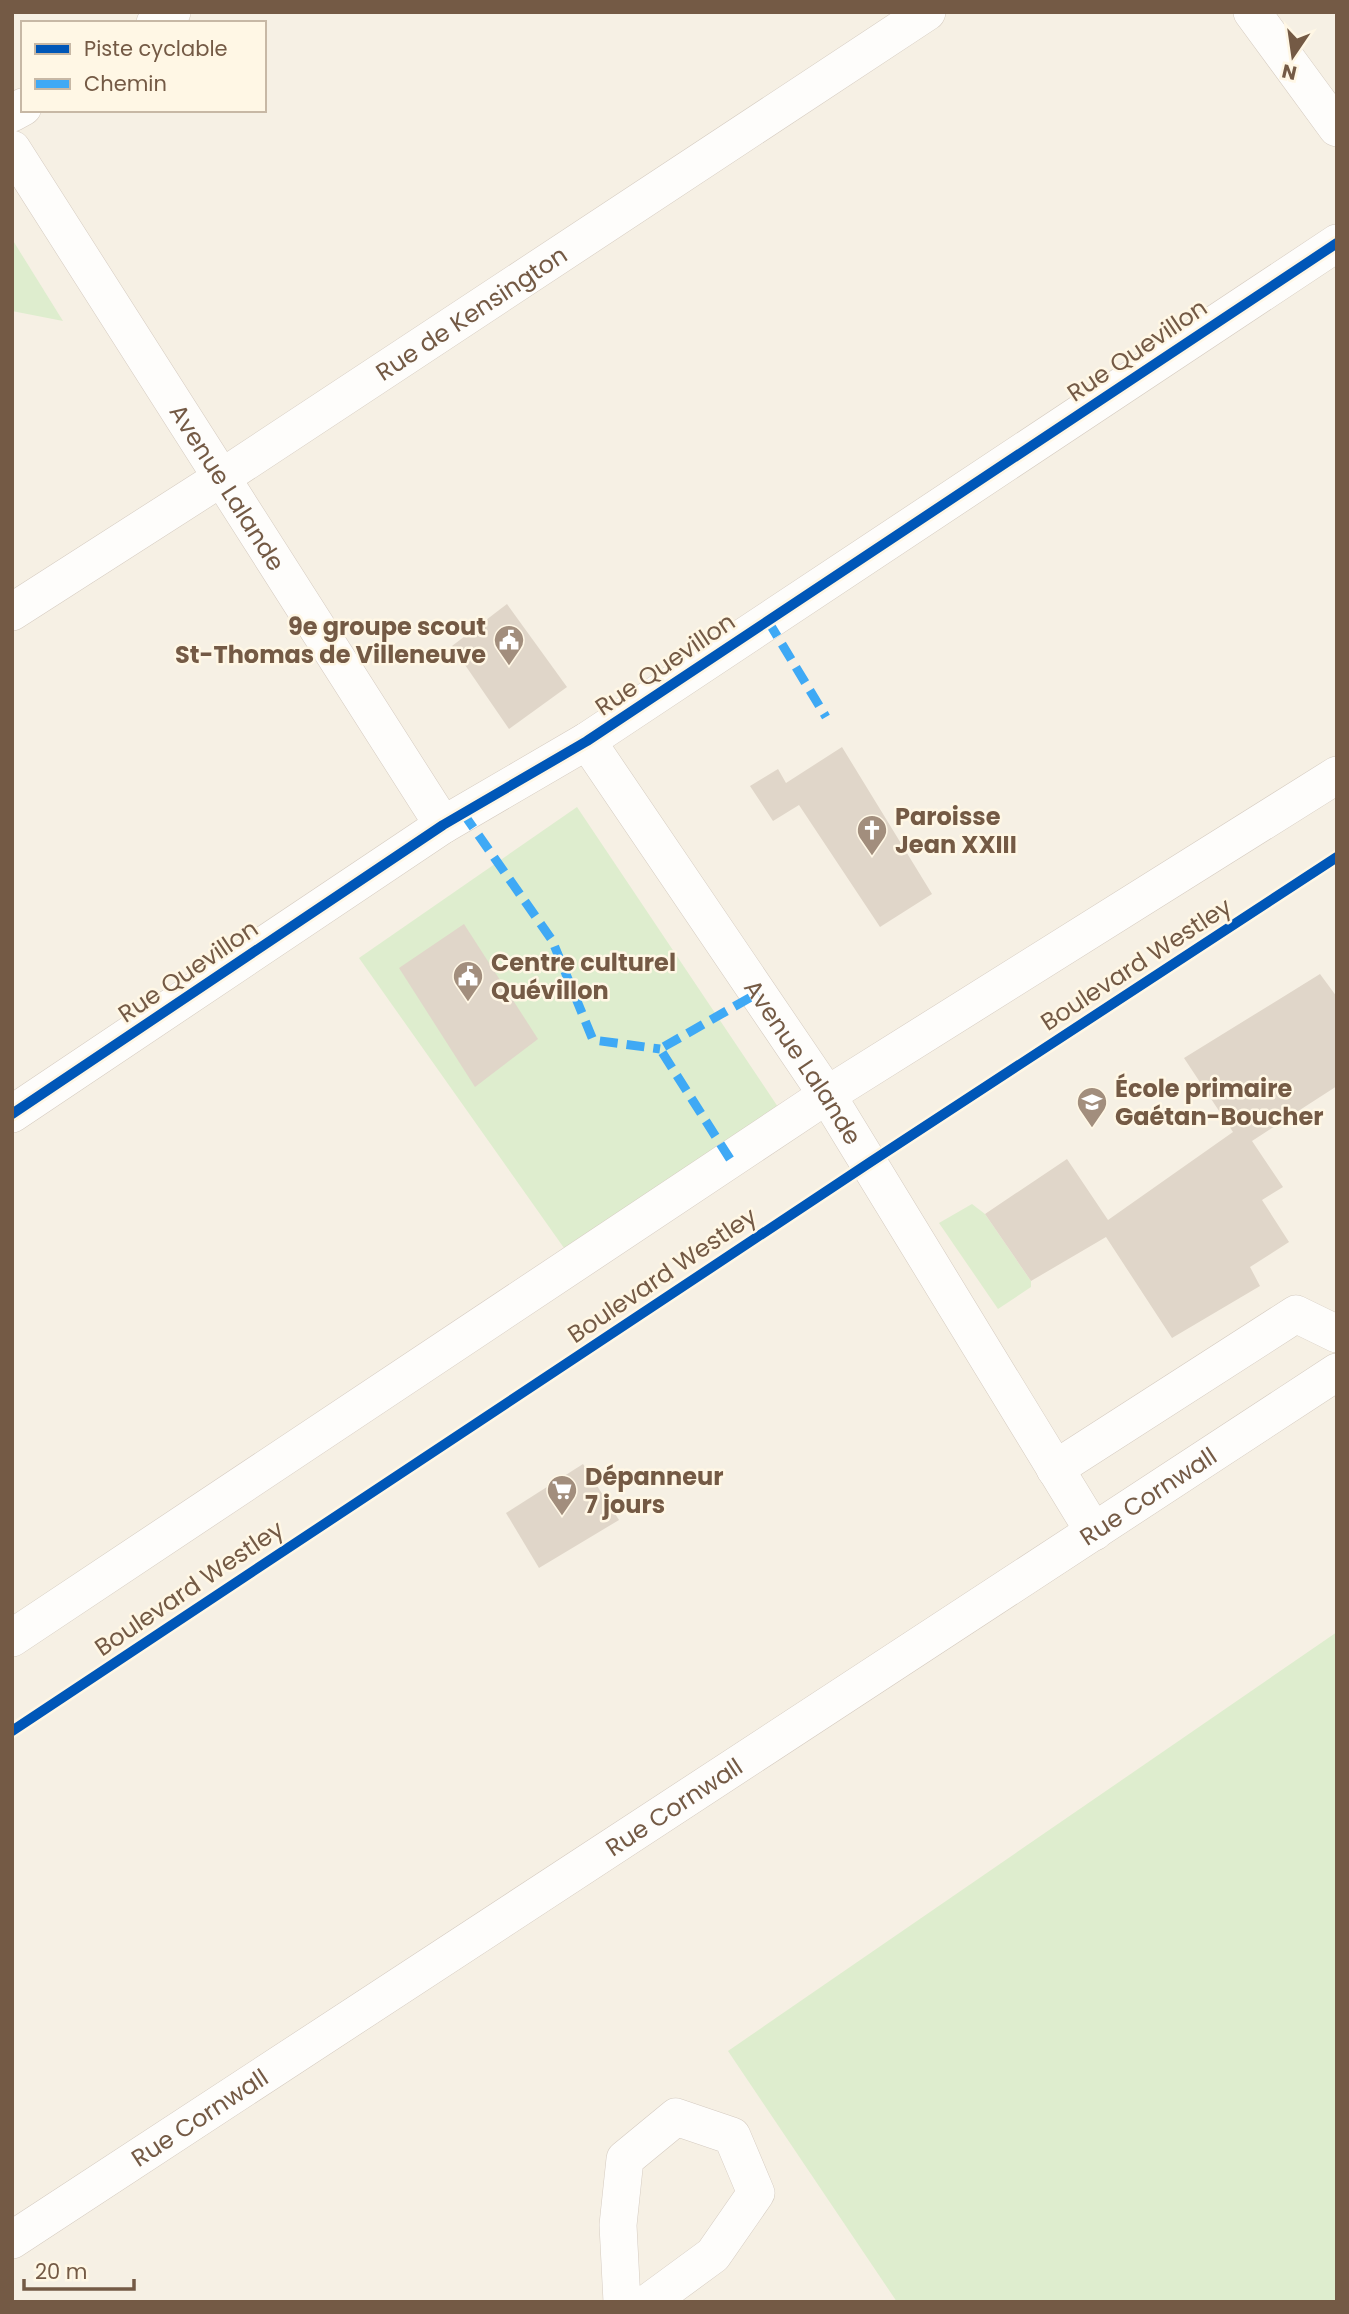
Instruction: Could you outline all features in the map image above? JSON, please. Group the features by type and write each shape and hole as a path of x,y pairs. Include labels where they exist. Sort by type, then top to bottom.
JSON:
{"street":[{"name":"Rue de Kensington","path":"12,612 221,478 927,12"},
{"path":"1252,12 1337,128"},
{"name":"Avenue Lalande","path":"12,149 443,825"},
{"name":"Rue Quevillon","path":"12,1114 443,825 587,741 1337,243"},
{"name":"Avenue Lalande","path":"587,741 827,1095 1094,1532"},
{"path":"12,1638 827,1095 1337,775"},
{"path":"1055,1469 1296,1314 1337,1334"},
{"name":"Rue Cornwall","path":"12,2240 1337,1373"},
{"path":"622,2302 618,2225 625,2159 677,2117 732,2136 756,2193 713,2255 649,2302"}],"green space":[{"path":"12,239 63,321 12,311"},
{"path":"577,807 778,1107 564,1248 359,958"},
{"path":"972,1204 985,1214 1031,1281 1031,1287 998,1309 939,1223"},
{"path":"1337,1632 1337,2302 897,2302 728,2051"}],"building":[{"name":"9e groupe scout St-Thomas de Villeneuve","path":"507,604 567,687 509,729 452,646"},
{"name":"Paroisse Jean XXIII","path":"842,747 932,894 880,927 799,805 773,821 750,786 778,769 786,783"},
{"name":"Centre culturel Quévillon","path":"464,924 538,1039 475,1087 399,968"},
{"path":"1320,974 1337,997 1337,1086 1252,1141 1283,1187 1262,1200 1289,1242 1250,1267 1260,1286 1172,1338 1106,1237 1031,1281 985,1214 1067,1159 1108,1220 1233,1132 1184,1058"},
{"name":"Dépanneur 7 jours","path":"583,1464 619,1520 539,1568 506,1513"}],"marked path":[{"path":"768,621 826,717"},
{"path":"463,813 552,940 593,1040 660,1049"},
{"path":"730,1159 660,1049 758,993"}],"cycle path":[{"path":"12,1114 443,825 587,741 1337,243"},
{"name":"Boulevard Westley","path":"12,1731 869,1163 1337,857"}],"place":[{"name":"9e groupe scout St-Thomas de Villeneuve","path":"509,667"},
{"name":"Paroisse Jean XXIII","path":"872,857"},
{"name":"Centre culturel Quévillon","path":"468,1003"},
{"name":"École primaire Gaétan-Boucher","path":"1092,1129"},
{"name":"Dépanneur 7 jours","path":"562,1517"}]}
